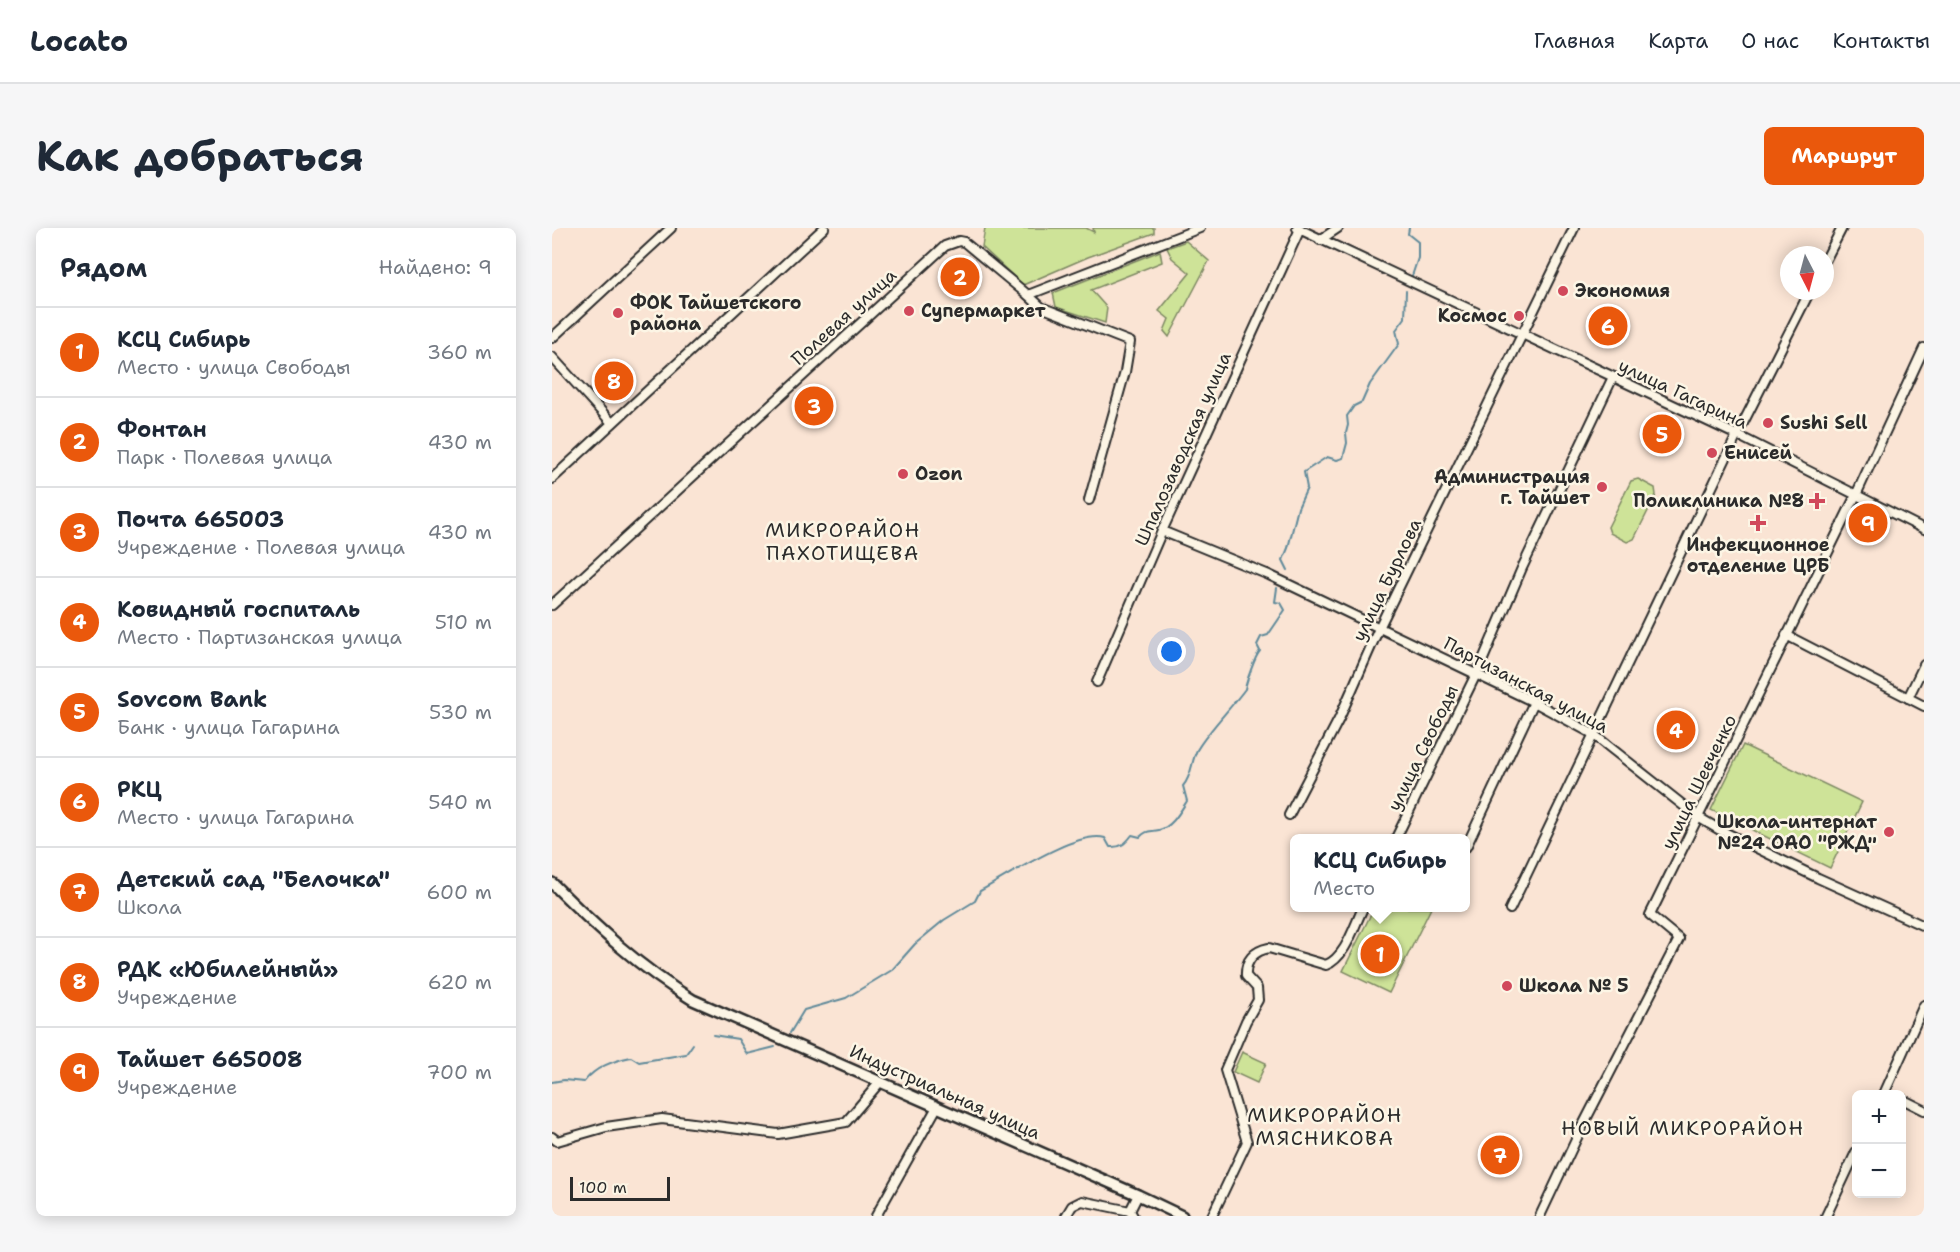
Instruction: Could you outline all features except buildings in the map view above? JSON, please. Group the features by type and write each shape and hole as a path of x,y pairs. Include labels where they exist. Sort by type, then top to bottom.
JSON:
{"street":[{"path":"552,338 671,228"},
{"path":"552,479 824,228"},
{"path":"1089,500 1125,372 1130,342 1041,307 1028,295 1200,228"},
{"path":"1320,240 1338,228"},
{"name":"улица Бурлова","path":"1288,815 1339,720 1380,626 1574,228"},
{"path":"1833,246 1842,228"},
{"name":"улица Гагарина","path":"1298,229 1737,435 1924,529"},
{"name":"Шпалозаводская улица","path":"1097,682 1162,531 1298,229"},
{"name":"Полевая улица","path":"552,605 945,246 964,242 1028,295"},
{"path":"1510,909 1737,435 1805,300"},
{"name":"улица Шевченко","path":"1540,1216 1585,1121 1679,939 1650,915 1856,495 1924,348"},
{"path":"552,357 612,423"},
{"name":"улица Свободы","path":"1398,834 1614,377"},
{"name":"Партизанская улица","path":"1162,531 1269,575 1380,626 1534,702 1593,734 1698,817 1720,830 1924,926"},
{"path":"1786,635 1924,706"},
{"path":"1908,698 1924,665"},
{"path":"1470,838 1534,702"},
{"name":"Индустриальная улица","path":"552,883 633,958 663,982 693,1000 1182,1216"},
{"path":"1212,1216 1247,1142 1225,1070 1246,1021 1258,1000 1257,988 1246,976 1251,956 1269,948 1326,965 1334,962 1342,951 1361,912"},
{"path":"1889,1090 1924,1005"},
{"path":"552,1137 557,1141 606,1127 662,1119 778,1134 846,1122 880,1082"},
{"path":"1906,1101 1924,1110"},
{"path":"876,1216 937,1107"},
{"path":"1826,1216 1852,1162"},
{"path":"1066,1216 1072,1206 1082,1201 1132,1214 1138,1195"}],"green space":[{"path":"985,228 1086,228 1094,232 1093,228 1154,228 1154,233 1088,257 1023,285 982,247"},
{"path":"1186,241 1209,261 1169,337 1164,331 1169,319 1159,311 1190,273 1172,258 1167,248"},
{"path":"1160,251 1162,262 1091,290 1107,308 1105,323 1056,307 1053,293"},
{"path":"1638,479 1655,488 1656,495 1634,539 1627,542 1610,533 1608,527 1631,481"},
{"path":"1743,745 1862,802 1830,868 1711,810"},
{"path":"1372,912 1429,912 1389,993 1343,971"},
{"path":"1242,1052 1266,1063 1257,1083 1233,1072"}],"waterway":[{"path":"1409,228 1408,234 1418,242 1418,258 1412,276"},
{"path":"1288,570 1283,560 1298,508 1307,488 1304,472 1327,457 1337,460 1343,458 1347,443 1347,416 1354,406 1362,402 1370,384 1399,344 1396,330 1405,318 1406,291"},
{"path":"790,1033 804,1010 846,998 892,970 915,944 944,920 975,901 980,891 1042,856 1060,847 1092,837 1105,838 1110,847 1117,847 1125,843 1132,835 1140,837 1146,832 1164,828 1172,822 1187,801 1183,786 1197,750 1245,689 1260,651 1257,645 1261,637 1268,635 1285,610 1281,603 1275,602 1277,588"},
{"path":"713,1035 738,1039 747,1054 775,1047"},
{"path":"552,1082 564,1080 584,1082 593,1072 611,1063 631,1057 639,1062 686,1054 693,1044"}],"place":[{"name":"Фонтан","path":"960,277"},
{"name":"Экономия","path":"1563,291"},
{"name":"Супермаркет","path":"909,311"},
{"name":"ФОК Тайшетского района","path":"618,313"},
{"name":"Космос","path":"1519,316"},
{"name":"РКЦ","path":"1608,326"},
{"name":"РДК «Юбилейный»","path":"614,381"},
{"name":"Почта 665003","path":"814,406"},
{"name":"Sushi Sell","path":"1768,423"},
{"name":"Sovcom Bank","path":"1662,434"},
{"name":"Енисей","path":"1712,453"},
{"name":"Ozon","path":"903,474"},
{"name":"Администрация г. Тайшет","path":"1602,487"},
{"name":"Поликлиника №8","path":"1817,501"},
{"name":"Инфекционное отделение ЦРБ","path":"1758,523"},
{"name":"Тайшет 665008","path":"1868,523"},
{"name":"Ковидный госпиталь","path":"1676,730"},
{"name":"Школа-интернат №24 ОАО \"РЖД\"","path":"1889,832"},
{"name":"КСЦ Сибирь","path":"1380,954"},
{"name":"Школа № 5","path":"1507,986"},
{"name":"Детский сад \"Белочка\"","path":"1500,1155"}],"district":[{"name":"МИКРОРАЙОН ПАХОТИЩЕВА","path":"843,542"},
{"name":"МИКРОРАЙОН МЯСНИКОВА","path":"1325,1126"},
{"name":"НОВЫЙ МИКРОРАЙОН","path":"1683,1128"}]}
